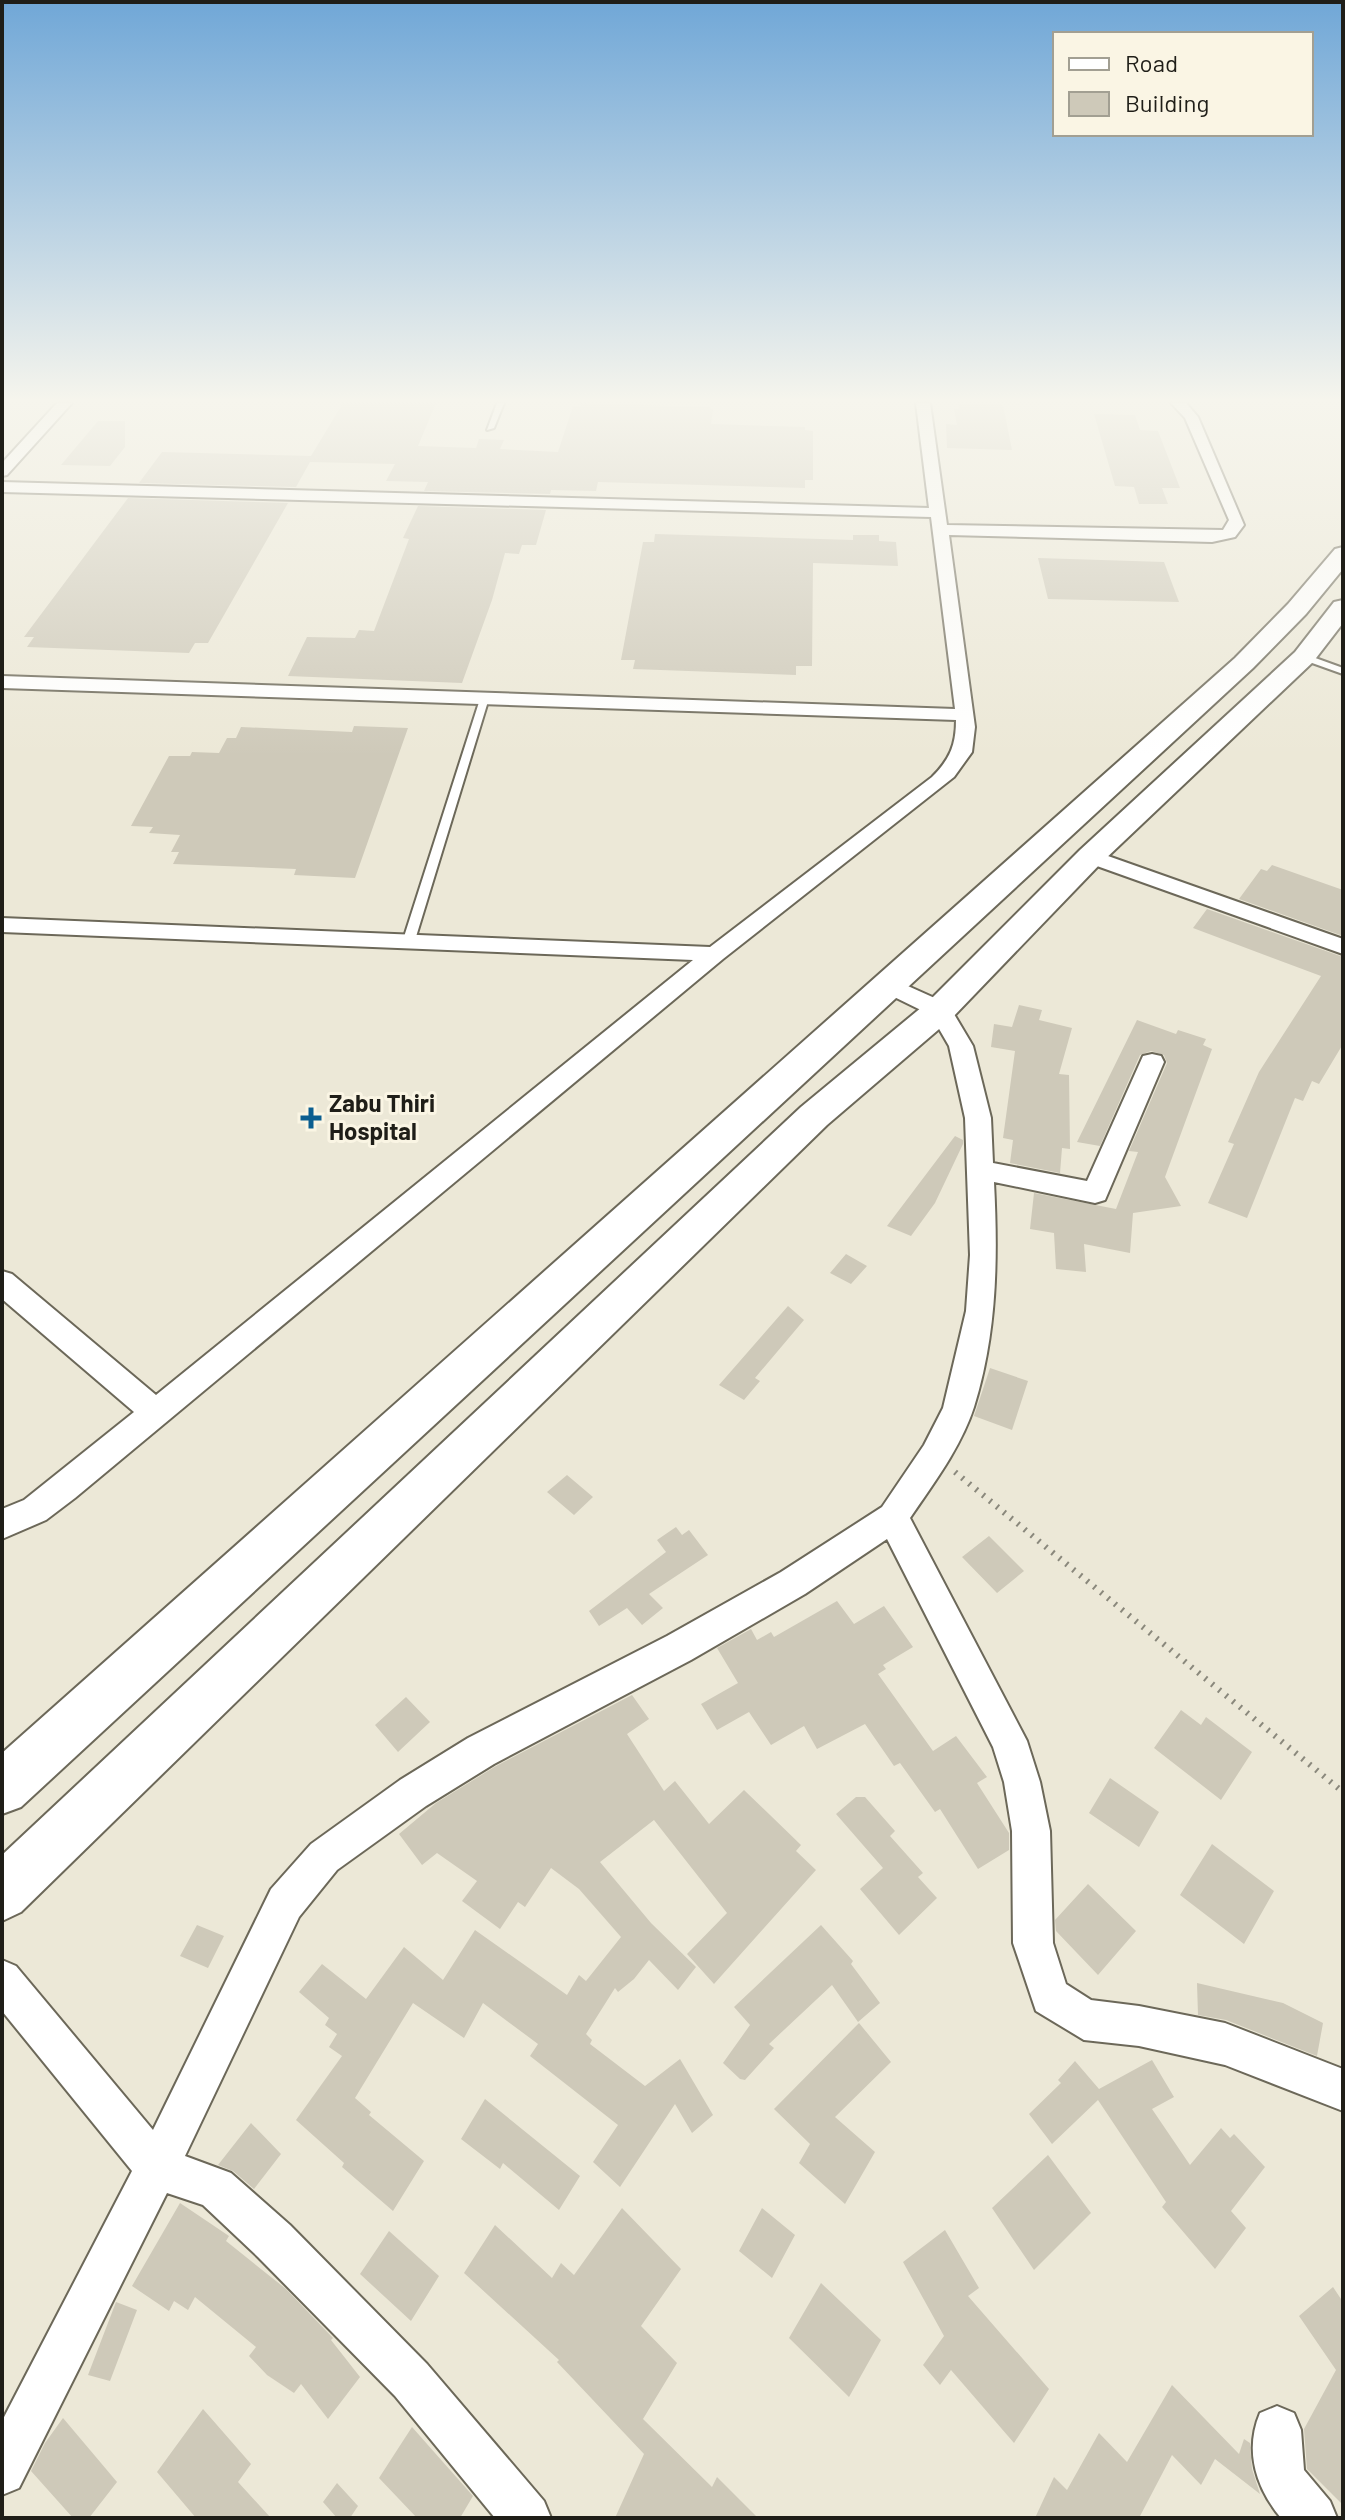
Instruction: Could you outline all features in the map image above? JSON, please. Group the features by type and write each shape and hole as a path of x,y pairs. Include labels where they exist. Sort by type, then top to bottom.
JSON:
{"main road":[{"path":"2,1788 1244,663 1297,609 1343,554"},
{"path":"2,1893 814,1116 940,1010 1091,856 1304,657 1343,607"}],"street":[{"path":"902,521 1212,537 1228,535 1236,527 1237,521"},
{"path":"2,1524 35,1510 715,954 939,781 958,761 964,749 965,715 939,522"},
{"path":"2,682 965,715"},
{"path":"1091,856 1343,947"},
{"path":"2,925 715,954"},
{"path":"2,2471 157,2168 285,1903 324,1857 413,1793 481,1751 793,1583 893,1517 935,1455 958,1408 980,1311 984,1255 978,1118 961,1046 940,1010 890,986"},
{"path":"981,1170 1095,1193 1152,1062"},
{"path":"2,1282 156,1413"},
{"path":"893,1517 1009,1741 1031,1831 1033,1943 1050,1997 1084,2020 1139,2026 1225,2044 1343,2090"},
{"path":"2,1980 157,2168 216,2188 274,2241 411,2380 527,2518"},
{"path":"1277,2430 1281,2480 1313,2518"}],"lane":[{"path":"1304,657 1343,671"},
{"path":"409,940 484,698"}],"path":[{"path":"935,1455 1343,1792"}],"building":[{"path":"111,521 278,521 208,643 195,643 189,653 27,647 34,637 24,637"},
{"path":"411,521 543,521 536,545 522,545 519,554 505,553 492,600 462,683 288,676 307,637 355,638 359,630 374,631 409,539 403,538"},
{"path":"655,534 853,540 853,535 879,535 879,541 896,542 898,566 813,563 812,666 796,666 796,675 633,669 635,660 621,660 643,542 654,542"},
{"path":"1038,558 1164,562 1179,602 1048,599"},
{"path":"354,726 408,728 355,878 294,875 296,869 173,864 179,852 171,852 180,835 149,833 153,827 131,826 169,756 190,756 192,752 219,753 227,738 236,738 241,727 352,732"},
{"path":"1272,865 1343,890 1343,936 1239,899 1261,869 1267,871"},
{"path":"1207,909 1343,957 1343,1044 1319,1084 1312,1081 1303,1101 1295,1098 1247,1218 1208,1203 1234,1144 1228,1142 1259,1072 1321,976 1193,928"},
{"path":"1019,1005 1042,1010 1039,1020 1072,1028 1059,1074 1069,1075 1070,1149 1062,1148 1060,1173 1010,1163 1013,1140 1003,1138 1015,1051 991,1047 994,1024 1012,1027"},
{"path":"1137,1020 1176,1034 1178,1030 1206,1039 1203,1045 1212,1049 1165,1177 1181,1206 1133,1213 1130,1253 1084,1244 1086,1272 1056,1269 1054,1233 1030,1229 1034,1193 1116,1209 1138,1152 1129,1151 1167,1063 1164,1055 1151,1051 1140,1055 1100,1146 1077,1142"},
{"path":"955,1136 963,1140 963,1144 935,1203 911,1236 887,1226"},
{"path":"846,1254 867,1266 851,1284 830,1273"},
{"path":"788,1306 804,1320 755,1378 760,1381 744,1400 719,1385"},
{"path":"990,1368 1028,1381 1012,1430 974,1416"},
{"path":"567,1475 593,1497 574,1515 547,1492"},
{"path":"676,1527 682,1535 689,1530 708,1555 649,1594 663,1608 642,1625 627,1608 599,1626 589,1611 666,1552 657,1540"},
{"path":"989,1536 1024,1571 997,1593 962,1557"},
{"path":"837,1601 854,1624 884,1606 913,1647 883,1665 886,1669 878,1674 933,1751 956,1736 987,1777 977,1783 1009,1833 1009,1850 978,1869 940,1809 935,1812 900,1763 894,1766 865,1724 817,1749 804,1726 771,1745 749,1712 717,1730 701,1704 738,1683 717,1648 751,1629 757,1640 771,1632 774,1637"},
{"path":"632,1695 649,1719 627,1734 664,1791 675,1781 709,1824 744,1790 801,1845 796,1851 816,1870 714,1984 687,1954 727,1913 654,1820 600,1862 651,1923 696,1967 678,1990 649,1960 634,1979 618,1992 615,1988 586,2034 592,2040 590,2044 645,2086 680,2059 713,2115 692,2133 675,2104 620,2187 593,2162 618,2125 530,2056 538,2044 483,2003 464,2038 413,2003 355,2098 371,2112 369,2115 424,2161 393,2211 342,2167 344,2163 296,2120 342,2056 329,2047 337,2034 325,2025 329,2018 299,1992 322,1964 366,1999 404,1947 443,1980 475,1930 567,1995 579,1975 586,1981 621,1937 579,1889 551,1868 525,1907 518,1902 500,1929 462,1901 477,1881 437,1853 422,1865 399,1834 436,1803 496,1766"},
{"path":"406,1697 430,1722 398,1752 375,1725"},
{"path":"1181,1710 1201,1725 1206,1717 1252,1752 1221,1800 1154,1748"},
{"path":"1110,1778 1159,1812 1139,1847 1089,1813"},
{"path":"856,1797 865,1797 895,1831 890,1836 923,1873 918,1877 937,1898 899,1935 860,1889 883,1868 836,1814"},
{"path":"1212,1844 1274,1891 1244,1944 1180,1895"},
{"path":"1088,1884 1136,1931 1098,1975 1056,1931 1055,1920"},
{"path":"197,1925 224,1936 208,1968 180,1956"},
{"path":"821,1925 853,1961 851,1964 880,2003 858,2022 832,1985 769,2044 774,2048 745,2080 740,2079 723,2063 750,2025 734,2007"},
{"path":"1197,1983 1283,2003 1323,2023 1317,2056 1226,2020 1198,2015"},
{"path":"859,2023 891,2062 835,2117 875,2152 845,2204 799,2163 810,2144 774,2109"},
{"path":"1152,2060 1174,2097 1152,2109 1190,2165 1221,2128 1230,2138 1234,2134 1265,2167 1231,2211 1246,2228 1215,2269 1162,2207 1166,2202 1098,2100 1052,2144 1029,2114 1061,2083 1058,2080 1075,2061 1099,2089"},
{"path":"485,2099 580,2176 559,2210 503,2163 500,2169 461,2139"},
{"path":"251,2123 281,2154 254,2189 233,2171 218,2165"},
{"path":"1048,2155 1091,2213 1034,2270 992,2208"},
{"path":"180,2203 229,2236 226,2241 286,2289 333,2338 331,2340 360,2377 328,2419 301,2384 294,2393 267,2375 249,2356 256,2347 195,2297 188,2310 174,2301 169,2311 132,2286"},
{"path":"622,2208 681,2269 641,2326 677,2363 643,2419 712,2487 717,2477 758,2518 615,2518 644,2454 557,2362 559,2360 464,2273 495,2225 552,2278 561,2263 574,2275"},
{"path":"762,2208 795,2235 772,2278 739,2251"},
{"path":"945,2230 979,2288 968,2296 1049,2389 1014,2443 951,2370 940,2385 923,2365 944,2336 903,2262"},
{"path":"389,2231 439,2276 411,2321 360,2274"},
{"path":"821,2283 881,2340 849,2397 789,2338"},
{"path":"1333,2287 1343,2302 1343,2505 1307,2469 1304,2429 1336,2370 1299,2316"},
{"path":"116,2302 137,2310 110,2381 88,2375"},
{"path":"1172,2385 1239,2454 1244,2439 1250,2443 1252,2469 1260,2494 1215,2459 1201,2485 1172,2455 1139,2518 1035,2518 1054,2477 1067,2490 1099,2433 1127,2462"},
{"path":"203,2409 251,2464 238,2482 271,2518 196,2518 157,2472"},
{"path":"63,2418 117,2482 89,2518 73,2518 31,2471 45,2443"},
{"path":"412,2427 473,2496 460,2518 417,2518 379,2478"},
{"path":"337,2483 358,2506 350,2518 337,2518 323,2502"}],"place":[{"name":"Zabu Thiri Hospital","path":"311,1118"}]}
